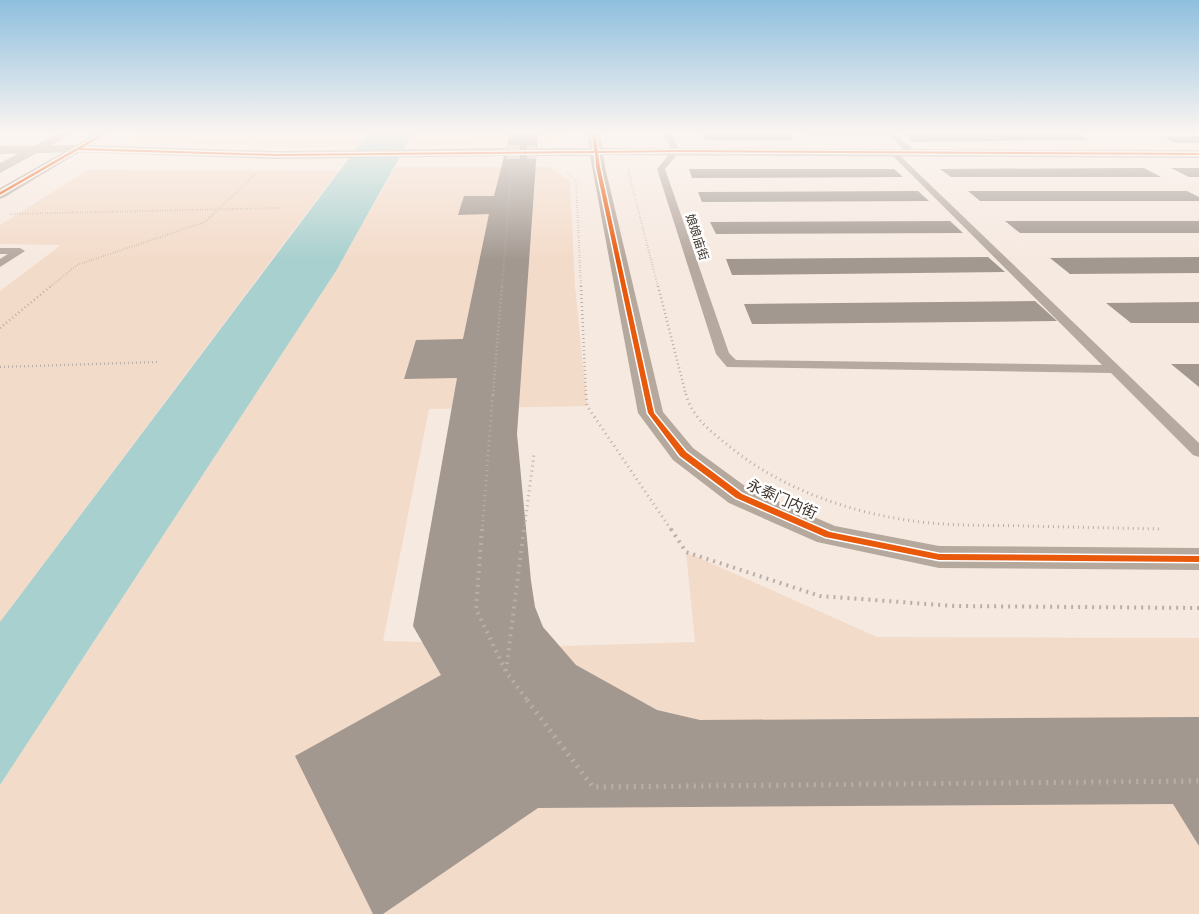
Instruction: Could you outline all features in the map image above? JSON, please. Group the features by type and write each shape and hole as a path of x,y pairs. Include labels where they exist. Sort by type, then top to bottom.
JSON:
{"main road":[{"path":"0,194 31,176"},
{"name":"永泰门内街","path":"600,176 651,413 682,454 739,496 828,535 939,557 1199,559"}],"lane":[{"name":"娘娘庙街","path":"663,176 722,354 732,364 1116,369"},
{"path":"918,176 1199,452"},
{"path":"0,251 20,250 0,264"}],"path":[{"path":"0,328 77,265 204,222 252,176"},
{"path":"511,176 476,608 506,672 592,786 1199,781"},
{"path":"630,176 688,403 706,427 740,455 787,484 846,506 894,518 943,524 1170,529"},
{"path":"7,214 280,208"},
{"path":"0,367 156,362"},
{"path":"506,672 534,454"}],"shaded area":[{"path":"79,176 335,176 0,622 0,291 61,245 0,244 0,225"},
{"path":"390,176 562,176 570,181 575,286 587,406 429,409 383,641 561,646 695,642 686,552 877,637 1199,638 1199,914 0,914 0,785 336,271"}],"water":[{"path":"336,176 389,176 336,271 0,785 0,622"}],"building":[{"path":"499,176 535,176 517,434 535,607 543,627 576,665 657,710 700,720 1199,717 1199,846 1173,804 538,808 383,914 373,914 295,756 441,675 413,626 457,378 404,379 416,340 463,339 489,214 458,215 464,196 494,196"},
{"path":"691,176 903,177 692,178"},
{"path":"949,176 1161,177 951,177"},
{"path":"918,191 929,201 702,202 698,192"},
{"path":"968,191 1187,191 1199,197 1199,201 980,201"},
{"path":"950,221 963,233 716,234 710,222"},
{"path":"1005,221 1199,221 1199,233 1020,233"},
{"path":"988,257 1005,272 732,275 726,259"},
{"path":"1199,257 1199,273 1070,274 1050,258"},
{"path":"1035,301 1057,321 752,324 744,304"},
{"path":"1199,302 1199,323 1131,323 1106,303"},
{"path":"1171,364 1199,364 1199,387"}],"cycle path":[{"path":"0,194 32,176"},
{"path":"600,176 651,413 683,454 739,496 828,535 939,557 1199,559"}]}
